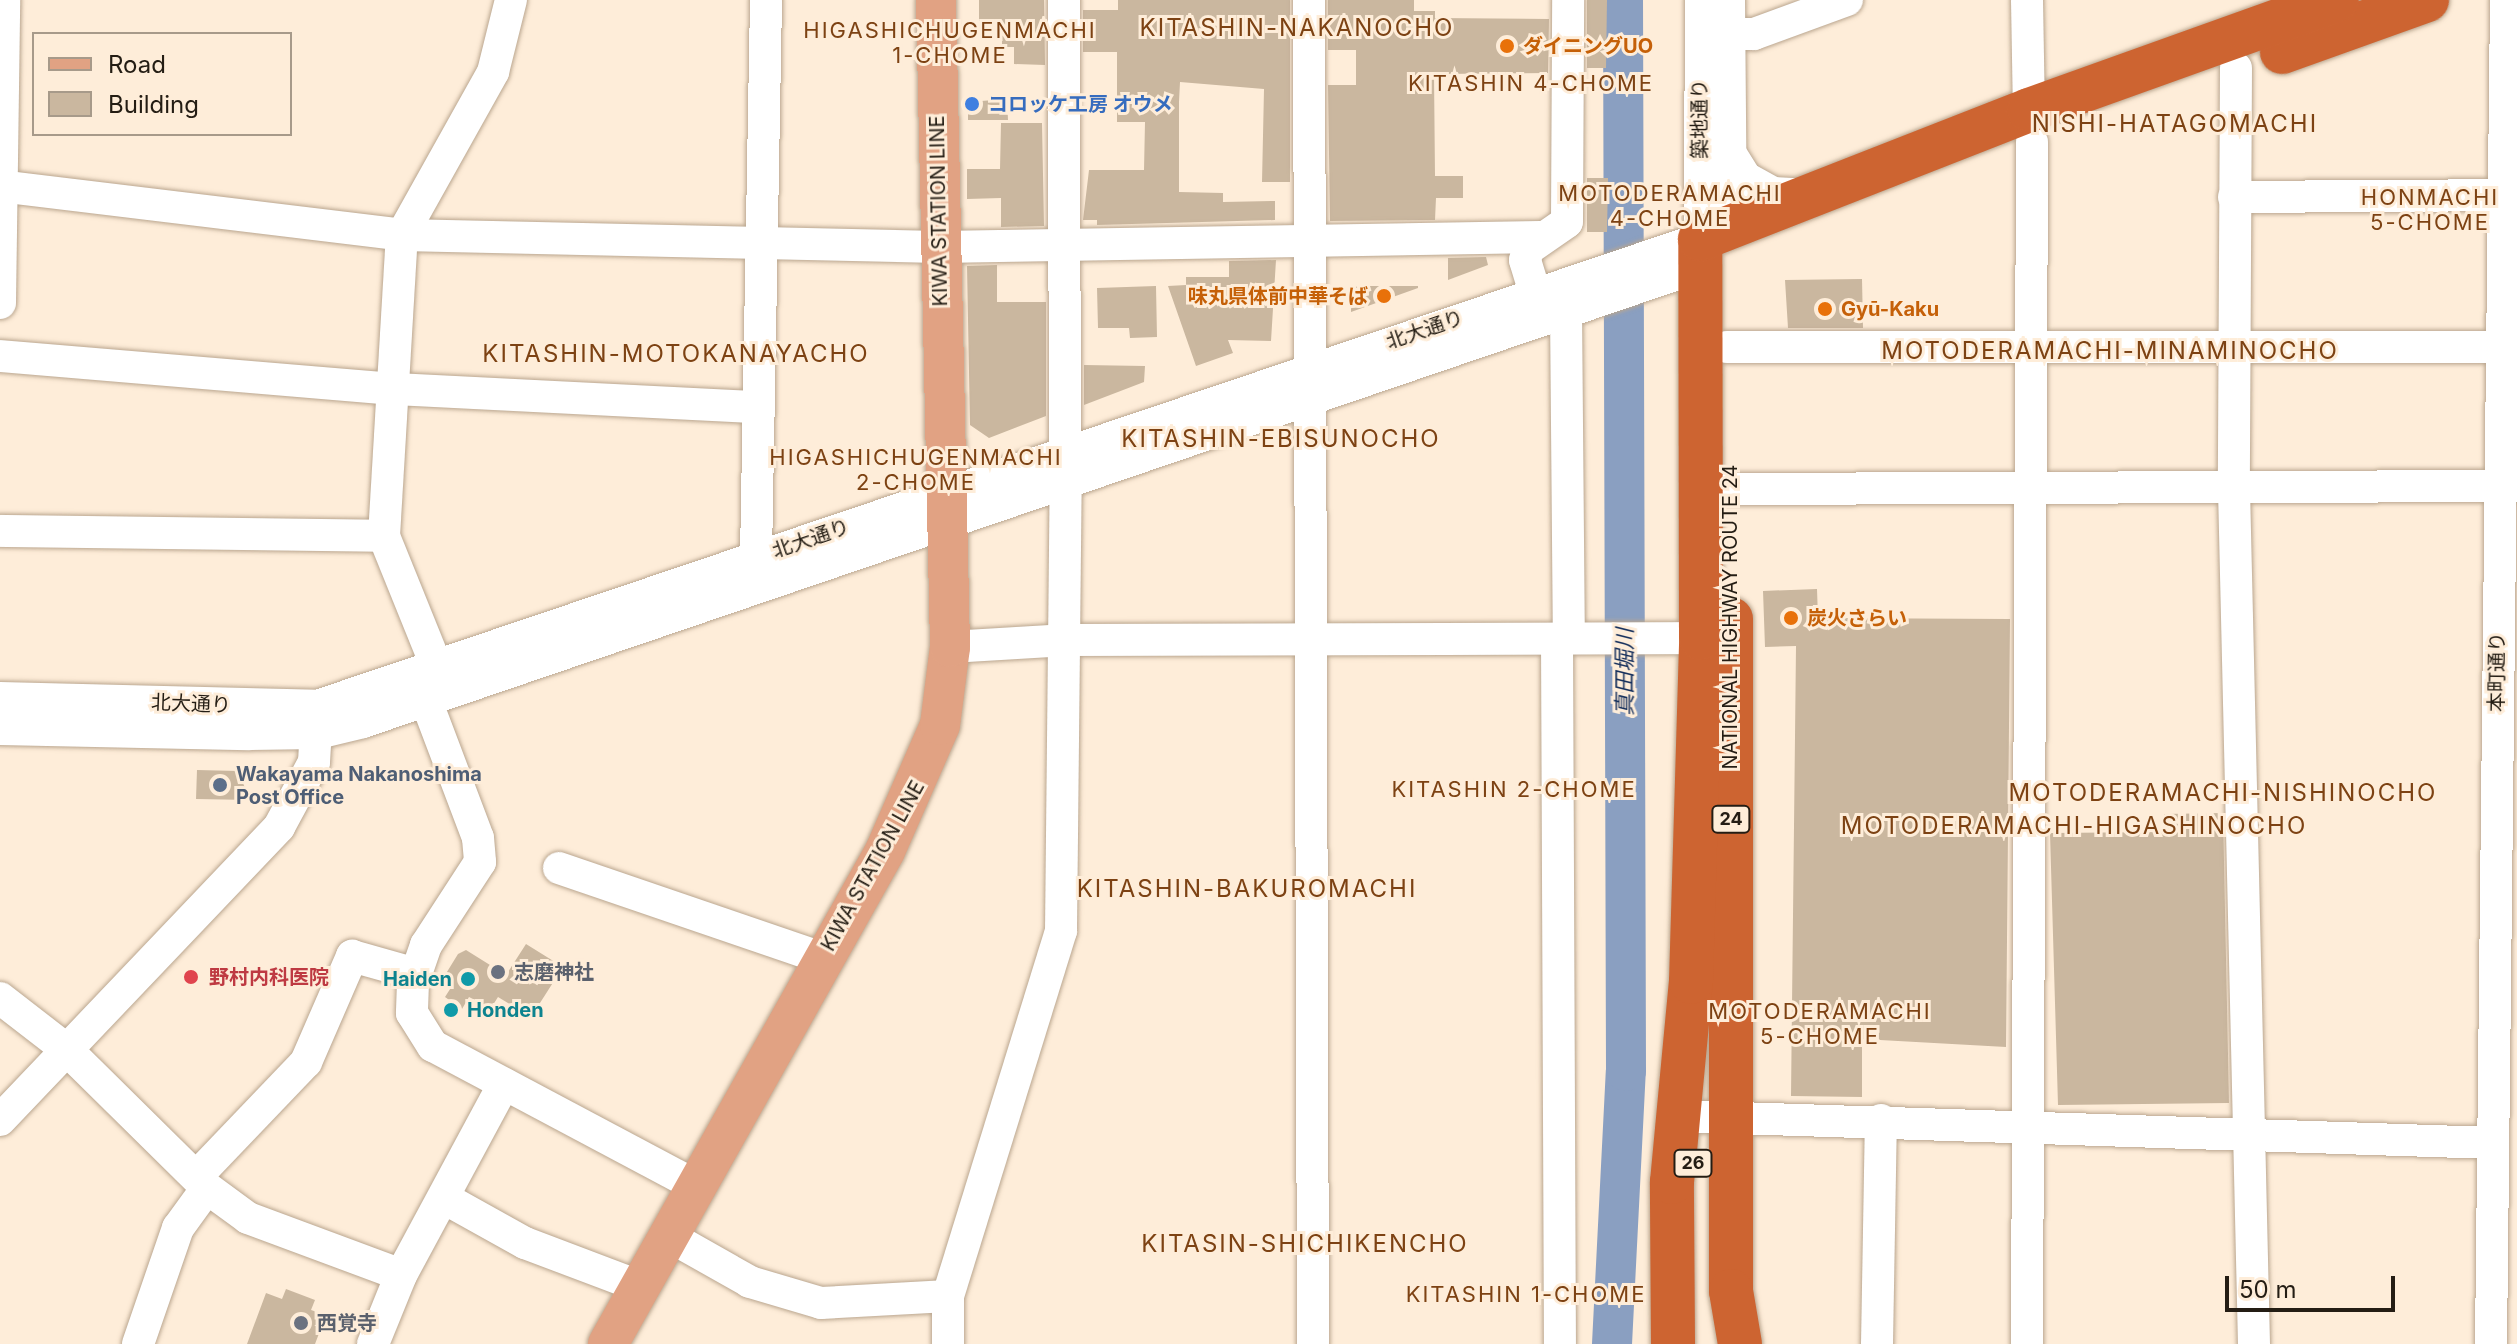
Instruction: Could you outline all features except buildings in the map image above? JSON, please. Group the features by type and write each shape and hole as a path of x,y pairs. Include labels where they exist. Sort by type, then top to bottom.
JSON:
{"highway":[{"path":"1716,246 2030,126 2337,0"},
{"path":"1716,246 1816,196 2030,126 2236,68 2427,0"},
{"name":"NATIONAL HIGHWAY ROUTE 24","path":"1716,246 1727,347 1729,489 1691,982 1700,1116 1740,1344"},
{"name":"NATIONAL HIGHWAY ROUTE 24","path":"1673,1344 1700,1116 1716,638 1716,246"},
{"name":"26","path":"1696,1344 1700,1116"},
{"path":"1731,1291 1731,1344"}],"main road":[{"name":"KIWA STATION LINE","path":"608,1344 925,770 940,725 950,647 936,0"}],"street":[{"path":"0,303 4,0"},
{"path":"436,665 384,536 396,389 402,235 493,72 511,0"},
{"path":"756,557 766,0"},
{"path":"948,1344 948,1296 1061,931 1067,640 1064,0"},
{"path":"1309,0 1313,1344"},
{"path":"1535,293 1525,260 1540,237 1567,222 1568,0"},
{"name":"築地通り","path":"1701,0 1716,246"},
{"name":"築地通り","path":"1716,246 1729,151 1729,0"},
{"path":"1729,34 1754,34 1847,0"},
{"path":"2027,0 2033,344 2027,1344"},
{"name":"本町通り","path":"2491,1344 2491,1143 2504,1012 2506,853 2509,486 2503,347 2511,195 2506,0"},
{"path":"2236,68 2234,489 2254,1344"},
{"path":"1729,151 1746,178 1773,193 1816,196"},
{"path":"1,186 402,235 939,247 1309,238 1540,237"},
{"path":"2234,197 2511,195"},
{"path":"1606,282 1716,246"},
{"name":"北大通り","path":"0,729 318,720 427,703 945,508 1310,383 1535,293 1606,282"},
{"name":"北大通り","path":"1310,383 1566,309 1606,282"},
{"path":"1560,1344 1566,309"},
{"path":"1727,347 2033,344 2503,347"},
{"path":"0,356 396,389 757,407"},
{"path":"1729,489 2509,486"},
{"name":"北大通り","path":"0,698 318,720 436,665 756,557 945,508"},
{"path":"0,531 384,536"},
{"path":"950,647 1067,640 1716,638"},
{"path":"427,703 478,838 480,862 426,945 416,974 412,1013 433,1046 694,1185"},
{"path":"0,1120 279,827 314,762 318,720"},
{"path":"559,868 822,958"},
{"path":"138,1344 178,1228 202,1182 306,1062 352,956 416,974"},
{"path":"0,998 66,1049 202,1182 248,1218 401,1275"},
{"path":"373,1344 401,1275 504,1084"},
{"path":"1700,1116 2491,1143"},
{"path":"1877,1344 1881,1120"},
{"path":"444,1198 525,1243 639,1286"},
{"path":"667,1235 750,1282 821,1303 948,1296"}],"waterway":[{"name":"真田堀川","path":"1612,1344 1626,1071 1623,0"}],"place":[{"name":"ダイニングUO","path":"1507,46"},
{"name":"コロッケ工房 オウメ","path":"972,104"},
{"name":"味丸県体前中華そば","path":"1384,296"},
{"name":"Gyū-Kaku","path":"1825,309"},
{"name":"炭火さらい","path":"1791,618"},
{"name":"Wakayama Nakanoshima Post Office","path":"220,785"},
{"name":"志磨神社","path":"498,972"},
{"name":"野村内科医院","path":"191,977"},
{"name":"Haiden","path":"468,979"},
{"name":"Honden","path":"451,1010"},
{"name":"西覚寺","path":"301,1323"}],"district":[{"name":"KITASHIN-NAKANOCHO","path":"1297,28"},
{"name":"HIGASHICHUGENMACHI 1-CHOME","path":"950,42"},
{"name":"KITASHIN 4-CHOME","path":"1531,84"},
{"name":"NISHI-HATAGOMACHI","path":"2175,124"},
{"name":"MOTODERAMACHI 4-CHOME","path":"1670,206"},
{"name":"HONMACHI 5-CHOME","path":"2430,210"},
{"name":"MOTODERAMACHI-MINAMINOCHO","path":"2110,351"},
{"name":"KITASHIN-MOTOKANAYACHO","path":"676,354"},
{"name":"KITASHIN-EBISUNOCHO","path":"1281,439"},
{"name":"HIGASHICHUGENMACHI 2-CHOME","path":"916,470"},
{"name":"KITASHIN 2-CHOME","path":"1514,790"},
{"name":"MOTODERAMACHI-NISHINOCHO","path":"2223,793"},
{"name":"MOTODERAMACHI-HIGASHINOCHO","path":"2074,826"},
{"name":"KITASHIN-BAKUROMACHI","path":"1247,889"},
{"name":"MOTODERAMACHI 5-CHOME","path":"1820,1024"},
{"name":"KITASIN-SHICHIKENCHO","path":"1305,1244"},
{"name":"KITASHIN 1-CHOME","path":"1526,1295"}]}
